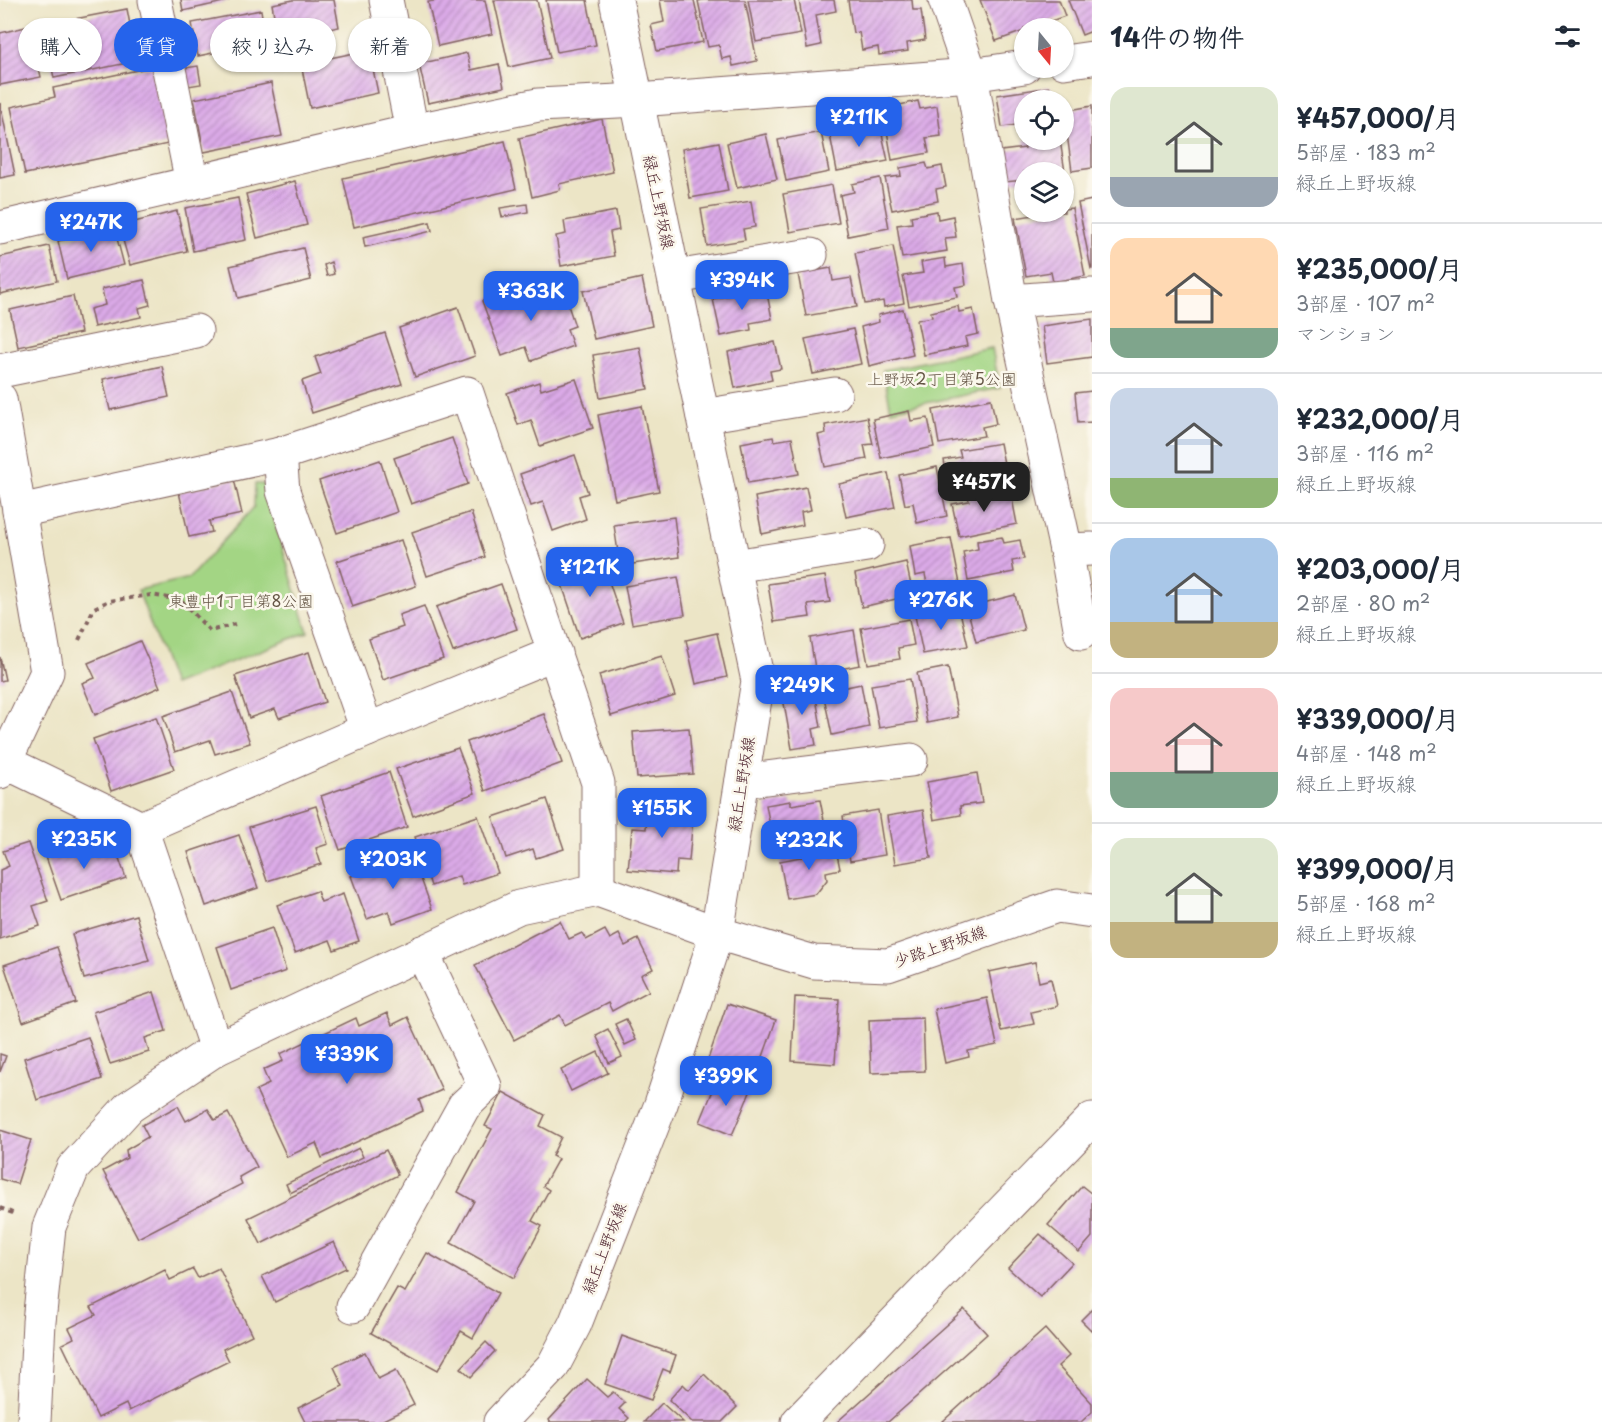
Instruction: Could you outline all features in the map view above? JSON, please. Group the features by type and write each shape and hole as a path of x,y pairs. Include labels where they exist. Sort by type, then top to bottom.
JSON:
{"street":[{"path":"155,0 192,183"},
{"path":"386,0 412,131"},
{"name":"緑丘上野坂線","path":"500,1422 553,1366 575,1324 661,1104 717,933 758,681 616,0"},
{"path":"945,0 971,75 1011,302 1079,549 1081,633"},
{"path":"1074,61 1092,58"},
{"path":"0,228 412,131 538,105 638,100 971,75 1014,69"},
{"path":"675,277 811,255"},
{"path":"1011,302 1092,295"},
{"path":"0,372 196,331"},
{"path":"19,511 280,454 467,393 598,783 598,890 519,907 216,1049 129,1107 73,1168 49,1227 39,1322 34,1422"},
{"path":"703,416 835,394"},
{"path":"0,399 47,672 2,767 141,828 367,730 555,653"},
{"path":"280,454 283,491 367,730"},
{"path":"734,566 867,545"},
{"path":"741,781 910,760"},
{"path":"141,828 216,1049"},
{"name":"少路上野坂線","path":"598,890 717,933 814,962 888,965 1057,906 1092,911"},
{"path":"353,1306 464,1106 485,1086 422,952"},
{"path":"798,1422 1092,1119"}],"path":[{"path":"74,651 94,608 109,601 151,595 181,600 210,631 235,624"}],"green space":[{"name":"上野坂2丁目第5公園","path":"992,348 1000,388 891,410 883,370"},
{"name":"東豊中1丁目第8公園","path":"255,484 263,484 308,632 173,685 138,590 189,578 254,507"}],"building":[{"path":"181,0 228,0 228,1 183,11"},
{"path":"293,0 334,0 339,27 336,28 336,18 274,18 272,4"},
{"path":"485,0 492,34 438,46 428,2"},
{"path":"494,0 537,0 550,58 509,67"},
{"path":"546,0 587,0 596,45 557,52"},
{"path":"660,0 694,0 703,42 657,51 651,25 664,22"},
{"path":"745,0 757,61 733,66 731,57 722,59 719,45 708,47 698,1"},
{"path":"748,0 794,0 801,34 756,42"},
{"path":"799,0 834,0 836,11 816,15 821,45 807,48"},
{"path":"848,0 912,0 913,10 921,10 925,40 907,43 908,51 879,55 878,47 862,50 859,32 853,33"},
{"path":"980,0 1059,0 1065,16 1014,18 1014,35 996,41"},
{"path":"1068,0 1092,0 1092,31 1082,35"},
{"path":"127,9 129,18 114,18 114,66 102,68 102,18 80,18"},
{"path":"261,10 262,18 219,18"},
{"path":"210,20 210,54 198,56 198,22"},
{"path":"18,29 18,72 40,72 41,77 0,85 0,33"},
{"path":"467,53 471,70 499,64 504,87 428,103 421,72 432,72 432,61"},
{"path":"348,54 348,72 374,72 378,93 310,108 303,72 336,72 336,57"},
{"path":"198,66 201,84 182,87 180,72 198,72"},
{"path":"53,72 83,72 54,78"},
{"path":"128,72 153,72 168,144 25,174 11,107 55,97 53,88"},
{"path":"271,83 282,136 204,152 194,99"},
{"path":"1050,87 1050,90 1030,90"},
{"path":"1014,92 1014,125 1002,127 997,95"},
{"path":"918,101 920,109 937,106 941,136 926,138 929,153 892,160 885,119 897,117 895,106"},
{"path":"0,103 15,175 0,178"},
{"path":"1092,106 1092,168 1074,171 1074,162 1071,162 1069,150 1074,150 1074,109"},
{"path":"602,119 613,172 559,184 560,190 532,197 519,138"},
{"path":"880,125 888,161 837,171 830,135"},
{"path":"821,132 829,172 786,181 778,140"},
{"path":"766,134 777,179 737,188 727,143"},
{"path":"505,141 516,189 354,227 343,178"},
{"path":"719,142 728,191 690,198 682,149"},
{"path":"1062,150 1063,162 1014,162 1014,181 1005,182 1001,151"},
{"path":"926,163 928,169 942,166 946,187 936,189 938,201 892,210 885,178 901,176 900,168"},
{"path":"880,178 889,228 848,236 840,195 854,192 852,184"},
{"path":"295,181 307,225 257,238 246,194"},
{"path":"832,185 839,223 790,232 783,194"},
{"path":"238,198 246,240 193,251 185,208"},
{"path":"1092,200 1092,269 1091,269 1078,203"},
{"path":"751,201 755,227 743,229 745,240 707,246 701,209"},
{"path":"527,204 528,212 502,217 500,208"},
{"path":"177,211 187,251 130,265 119,226"},
{"path":"616,211 619,230 610,232 614,256 561,266 556,236 566,234 564,221"},
{"path":"937,211 938,219 953,216 956,237 945,238 947,251 902,258 897,225 912,223 911,216"},
{"path":"1074,218 1085,276 1053,282 1051,272 1026,276 1016,222 1074,222"},
{"path":"430,222 432,231 365,247 363,237"},
{"path":"114,227 124,265 67,279 58,241"},
{"path":"49,246 57,281 0,294 0,257"},
{"path":"893,246 904,303 884,307 883,301 865,304 855,253"},
{"path":"303,248 311,280 238,298 230,266"},
{"path":"945,258 946,267 963,264 966,285 955,287 957,297 909,306 903,276 923,273 921,262"},
{"path":"331,262 334,274 327,276 324,265"},
{"path":"831,268 833,281 851,278 857,307 806,316 798,274"},
{"path":"642,278 652,326 594,339 583,291"},
{"path":"144,280 150,305 139,308 141,317 94,327 90,309 105,305 102,289"},
{"path":"561,284 575,326 567,329 573,346 531,361 526,347 502,356 482,301 508,292 511,301"},
{"path":"766,288 772,319 750,323 751,330 721,336 713,299"},
{"path":"73,296 81,333 18,347 10,310"},
{"path":"958,306 959,312 973,309 978,334 965,337 967,346 924,355 917,320 932,317 931,312"},
{"path":"458,307 475,356 415,377 399,328"},
{"path":"903,309 913,355 869,366 861,327 879,322 878,315"},
{"path":"1092,319 1092,357 1047,363 1042,326"},
{"path":"853,329 861,364 813,374 805,339"},
{"path":"385,333 402,384 312,413 302,381 321,374 315,357"},
{"path":"775,342 781,369 770,371 772,380 735,388 728,352"},
{"path":"640,347 648,389 600,398 593,355"},
{"path":"162,366 169,397 110,410 103,379"},
{"path":"576,379 593,428 540,446 531,420 518,425 507,393 539,382 541,390"},
{"path":"1092,391 1092,422 1078,423 1075,393"},
{"path":"991,399 996,424 982,427 984,436 939,444 933,410"},
{"path":"642,406 659,491 615,500 598,415"},
{"path":"909,411 911,421 928,418 934,447 881,458 873,419"},
{"path":"867,417 873,444 864,445 867,459 825,467 818,435 826,433 825,425"},
{"path":"773,437 774,441 792,438 799,474 748,483 741,443"},
{"path":"452,438 468,484 411,504 394,458"},
{"path":"1000,443 1005,469 995,471 997,480 949,489 944,460 961,457 959,450"},
{"path":"575,455 588,493 579,496 586,519 553,531 543,502 531,506 520,474"},
{"path":"380,460 397,512 337,533 319,481"},
{"path":"937,467 947,516 917,523 913,503 905,505 899,475"},
{"path":"888,473 895,507 846,517 839,484"},
{"path":"234,479 242,514 209,521 212,532 189,537 179,492"},
{"path":"806,487 811,510 801,512 803,525 762,534 755,497"},
{"path":"997,490 998,496 1011,493 1017,524 959,536 952,504 969,501 968,495"},
{"path":"471,512 485,557 427,576 412,532"},
{"path":"674,517 679,557 620,566 614,525"},
{"path":"1002,537 1004,543 1020,540 1024,559 1012,561 1014,572 968,581 963,552 978,549 977,541"},
{"path":"951,538 961,589 929,594 925,574 915,576 910,546"},
{"path":"401,540 416,586 352,607 337,561"},
{"path":"601,558 623,623 580,638 558,573"},
{"path":"906,562 913,595 862,607 855,574"},
{"path":"825,576 830,602 808,605 810,617 774,622 768,584"},
{"path":"678,577 685,615 632,624 625,586"},
{"path":"501,584 517,629 453,652 436,607"},
{"path":"1015,595 1024,630 976,642 967,607"},
{"path":"424,606 443,659 383,680 369,639 403,627 399,615"},
{"path":"959,607 968,646 923,654 915,616"},
{"path":"909,619 914,645 898,648 900,659 868,664 861,628"},
{"path":"854,630 860,665 816,674 810,638"},
{"path":"717,633 727,677 696,684 686,640"},
{"path":"140,641 160,687 95,715 82,683 95,678 88,663"},
{"path":"309,652 325,702 279,718 275,709 249,718 235,676"},
{"path":"662,656 675,696 611,716 599,675"},
{"path":"0,657 5,680 0,681"},
{"path":"948,667 958,717 927,723 917,673"},
{"path":"910,679 917,722 879,728 871,685"},
{"path":"861,684 869,727 832,735 823,692"},
{"path":"814,686 821,727 813,729 816,745 792,749 782,692"},
{"path":"232,692 250,743 215,754 210,740 175,752 163,716"},
{"path":"544,714 562,763 485,791 467,742"},
{"path":"156,717 174,769 111,791 93,739"},
{"path":"689,728 693,774 637,778 633,732"},
{"path":"458,748 475,793 413,816 396,769"},
{"path":"389,772 407,827 340,850 321,796"},
{"path":"977,773 982,803 960,806 961,815 934,820 927,782"},
{"path":"547,799 564,849 536,858 533,849 506,858 493,817"},
{"path":"820,800 827,836 774,847 766,805 791,801 791,805"},
{"path":"648,801 694,805 689,861 677,860 676,874 628,870 632,828 646,829"},
{"path":"316,806 328,844 316,848 321,864 267,881 249,827"},
{"path":"878,810 885,855 850,861 843,816"},
{"path":"923,810 931,858 895,864 887,816"},
{"path":"478,816 498,873 462,885 459,876 431,886 415,837"},
{"path":"239,835 258,888 206,906 188,852"},
{"path":"28,843 48,901 33,906 40,926 0,939 0,870 9,866 3,851"},
{"path":"90,843 94,854 115,847 126,878 61,900 46,857"},
{"path":"835,844 840,869 826,872 827,880 816,894 787,899 780,861 806,856 804,850"},
{"path":"412,854 432,909 393,923 389,911 367,919 351,876"},
{"path":"317,891 321,902 343,894 359,941 334,950 330,940 295,953 277,905"},
{"path":"136,915 149,961 84,979 72,934"},
{"path":"560,921 569,939 582,933 586,940 605,930 610,939 619,934 625,946 638,939 653,969 641,975 649,991 612,1011 608,1003 565,1025 560,1015 514,1040 475,965"},
{"path":"272,928 286,971 231,990 217,947"},
{"path":"57,947 76,1003 23,1022 4,965"},
{"path":"1035,962 1039,982 1051,979 1057,1006 1031,1012 1034,1024 1001,1031 989,972"},
{"path":"154,992 166,1031 145,1038 149,1052 110,1064 93,1012"},
{"path":"795,997 839,999 835,1064 792,1061"},
{"path":"987,998 997,1045 968,1051 969,1057 945,1063 934,1009"},
{"path":"727,1004 776,1020 754,1082 706,1065"},
{"path":"387,1013 392,1025 408,1017 442,1090 419,1100 423,1111 322,1158 316,1143 287,1157 256,1090 269,1084 263,1070 283,1061 280,1054 356,1018 359,1026"},
{"path":"923,1018 925,1071 871,1073 869,1020"},
{"path":"626,1019 636,1040 625,1045 615,1024"},
{"path":"608,1029 622,1057 609,1063 596,1035"},
{"path":"88,1037 102,1079 37,1100 24,1058"},
{"path":"598,1052 608,1073 571,1091 561,1070"},
{"path":"0,1054 6,1056 0,1072"},
{"path":"728,1081 751,1090 732,1135 700,1122 716,1083 725,1087"},
{"path":"503,1092 545,1115 540,1126 561,1137 552,1156 558,1159 543,1186 549,1190 532,1221 542,1226 514,1278 451,1243 474,1201 458,1192 492,1129 485,1126"},
{"path":"178,1106 186,1121 208,1109 215,1120 228,1113 257,1167 239,1177 242,1184 138,1238 103,1171 127,1158 126,1150 148,1137 142,1125"},
{"path":"0,1130 31,1140 17,1184 0,1179"},
{"path":"359,1148 363,1157 290,1193 286,1184"},
{"path":"386,1150 398,1175 261,1244 248,1218"},
{"path":"1082,1186 1092,1194 1092,1237 1079,1252 1048,1225"},
{"path":"1040,1234 1072,1263 1040,1297 1008,1268"},
{"path":"334,1242 346,1268 275,1302 262,1276"},
{"path":"427,1253 498,1293 473,1338 461,1331 438,1370 371,1333 397,1288 405,1292"},
{"path":"219,1268 252,1335 223,1349 229,1361 129,1411 126,1404 98,1418 62,1344 74,1338 69,1328 96,1315 91,1307 165,1270 170,1280 193,1269 198,1278"},
{"path":"964,1309 987,1334 888,1422 837,1422"},
{"path":"1092,1309 1092,1331 1081,1320"},
{"path":"1045,1329 1069,1356 1058,1366 1092,1403 1092,1412 1081,1422 942,1422"},
{"path":"622,1336 676,1355 670,1372 663,1369 651,1400 605,1384"},
{"path":"486,1342 495,1351 471,1377 461,1368"},
{"path":"365,1352 378,1379 396,1370 414,1405 379,1422 305,1422 298,1408 343,1386 334,1367"},
{"path":"704,1374 737,1407 722,1422 692,1422 669,1400 683,1384 689,1390"},
{"path":"587,1379 607,1397 613,1392 625,1403 619,1409 629,1418 625,1422 550,1422 549,1420"},
{"path":"662,1403 683,1422 644,1422"}]}
